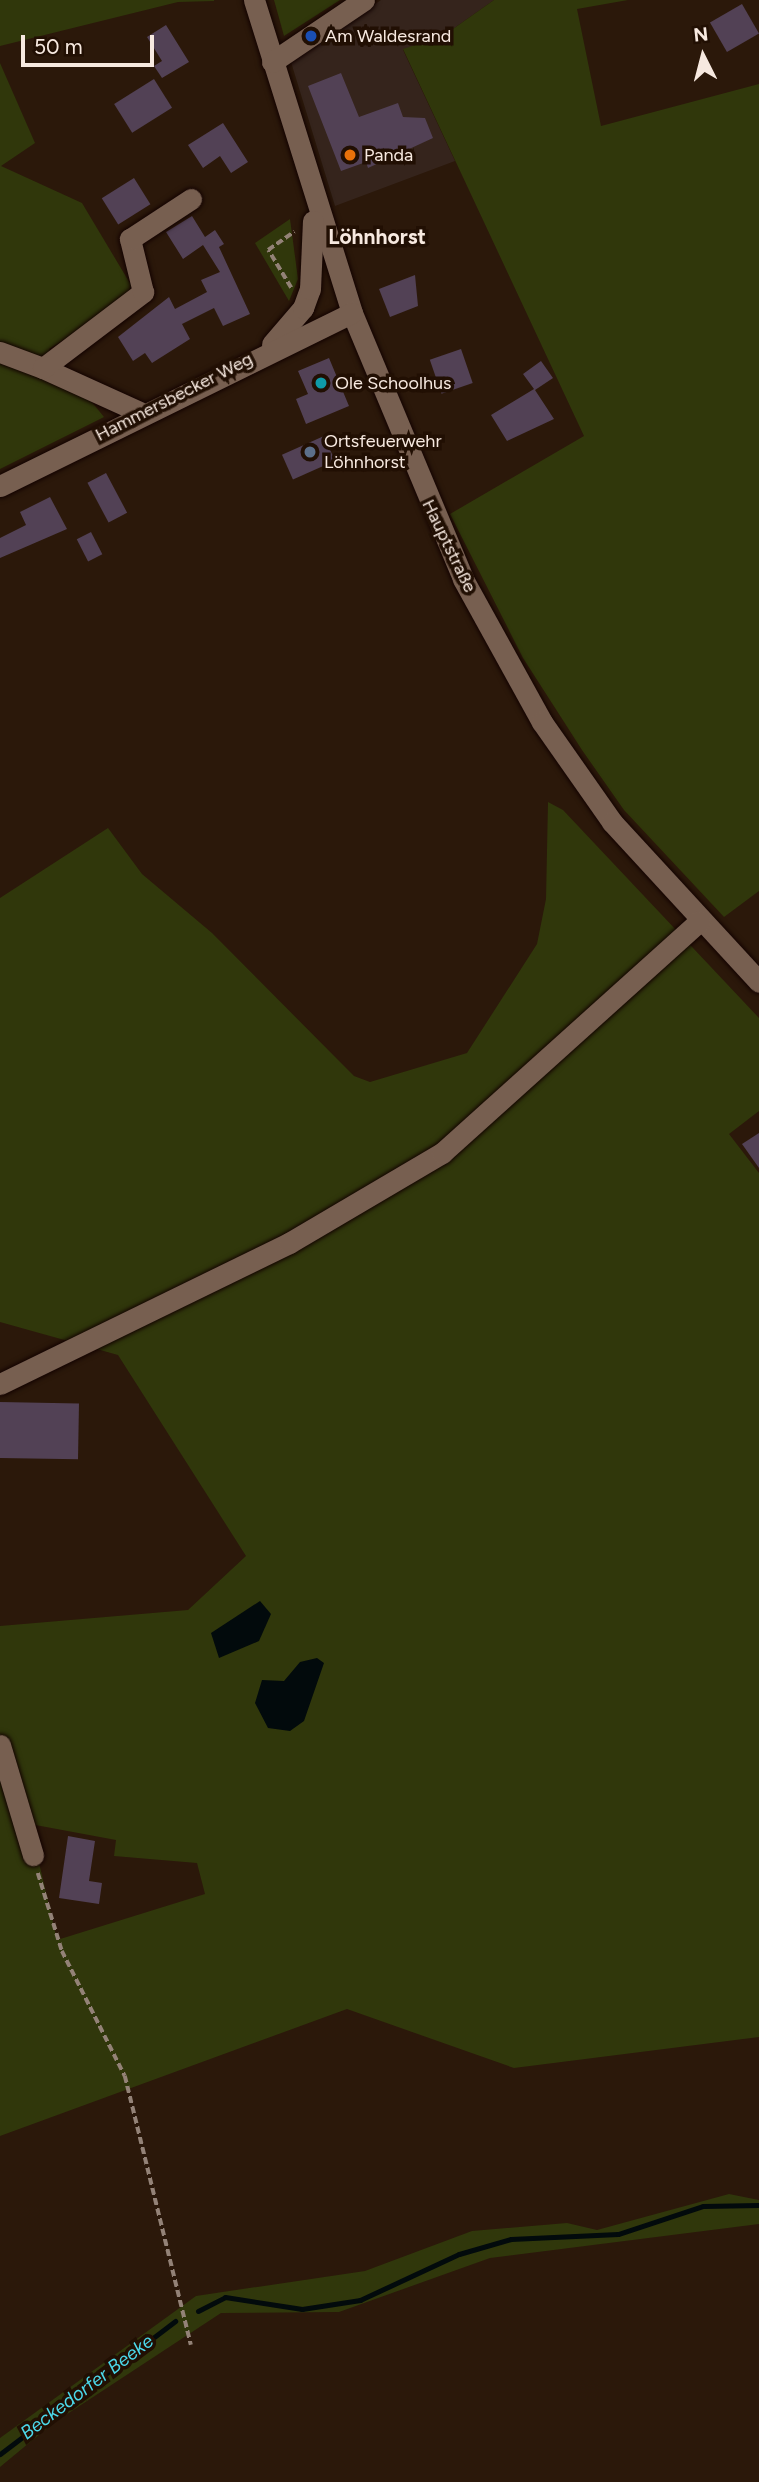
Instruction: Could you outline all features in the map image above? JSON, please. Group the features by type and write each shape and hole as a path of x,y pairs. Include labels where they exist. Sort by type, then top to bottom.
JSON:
{"street":[{"name":"Hauptstraße","path":"254,0 312,209 428,505 529,699 612,822 759,982"},
{"path":"272,62 364,0"},
{"path":"43,368 143,292 130,239 191,199"},
{"path":"262,352 303,308 310,289 312,209"},
{"name":"Hammersbecker Weg","path":"0,486 262,352 352,313"},
{"path":"0,352 43,368 142,413"},
{"path":"0,1384 289,1243 442,1153 700,920"},
{"path":"0,1745 33,1854"}],"path":[{"path":"303,308 268,250 312,209"},
{"path":"33,1854 62,1951 125,2076 191,2345"}],"shaded area":[{"path":"381,0 494,0 443,36 403,50 455,161 335,206 291,62"},
{"path":"260,1601 271,1614 259,1641 219,1658 211,1633"},
{"path":"317,1658 324,1663 304,1721 290,1731 268,1728 255,1703 262,1680 284,1681 300,1662"}],"green space":[{"path":"0,0 214,1 178,2 0,46"},
{"path":"274,0 340,0 284,36"},
{"path":"494,0 628,0 577,9 601,126 759,84 759,891 724,917 624,810 582,750 523,658 450,514 584,436 403,49 443,36"},
{"path":"0,63 35,143 1,166 82,203 131,285 126,301 49,349 104,417 0,469"},
{"path":"290,219 298,279 289,301 255,243"},
{"path":"548,802 563,810 759,1018 759,1111 729,1134 759,1173 759,2037 514,2068 347,2009 0,2136 0,1626 188,1610 246,1556 118,1355 0,1322 0,898 108,828 142,874 212,933 354,1076 370,1082 467,1053 537,944 546,899","holes":["30,1824 116,1840 114,1856 197,1863 205,1894 57,1940"]},
{"path":"729,2194 759,2200 759,2224 490,2258 339,2312 221,2313 52,2424 0,2467 0,2438 196,2296 365,2271 472,2231 567,2223 597,2230"}],"building":[{"path":"742,4 759,33 727,52 710,22"},
{"path":"166,25 189,62 162,78 154,66 162,61 147,37"},
{"path":"341,73 359,117 398,103 403,117 425,118 433,138 368,168 366,162 341,171 308,86"},
{"path":"154,79 172,108 132,133 114,104"},
{"path":"223,123 248,162 231,173 220,156 203,168 188,145"},
{"path":"134,178 150,204 118,224 102,198"},
{"path":"192,216 205,237 215,230 224,244 219,247 250,314 223,326 214,308 182,324 190,339 152,363 145,353 133,361 118,337 169,297 175,309 207,292 201,280 220,272 203,245 183,259 166,232"},
{"path":"415,275 418,306 390,317 379,289"},
{"path":"461,349 473,383 442,394 430,360"},
{"name":"Ole Schoolhus","path":"329,358 349,406 306,424 296,399 308,394 298,371"},
{"path":"541,361 553,378 535,390 554,419 507,441 491,415 534,389 523,374"},
{"path":"324,436 335,461 293,479 282,455"},
{"path":"106,473 127,513 109,523 87,483"},
{"path":"50,497 67,529 0,558 0,538 26,525 20,512"},
{"path":"91,532 102,554 88,562 77,539"},
{"path":"759,1133 759,1168 742,1144"},
{"path":"0,1402 79,1403 78,1459 0,1458"},
{"path":"68,1836 95,1841 89,1881 102,1883 99,1904 59,1898"}],"waterway":[{"name":"Beckedorfer Beeke","path":"198,2311 225,2297 302,2309 360,2300 459,2254 511,2239 618,2234 703,2206 759,2205"},
{"name":"Beckedorfer Beeke","path":"0,2454 175,2321"}],"place":[{"name":"Am Waldesrand","path":"311,36"},
{"name":"Panda","path":"350,155"},
{"name":"Ole Schoolhus","path":"321,383"},
{"name":"Ortsfeuerwehr Löhnhorst","path":"310,452"}],"district":[{"name":"Löhnhorst","path":"377,237"}]}
